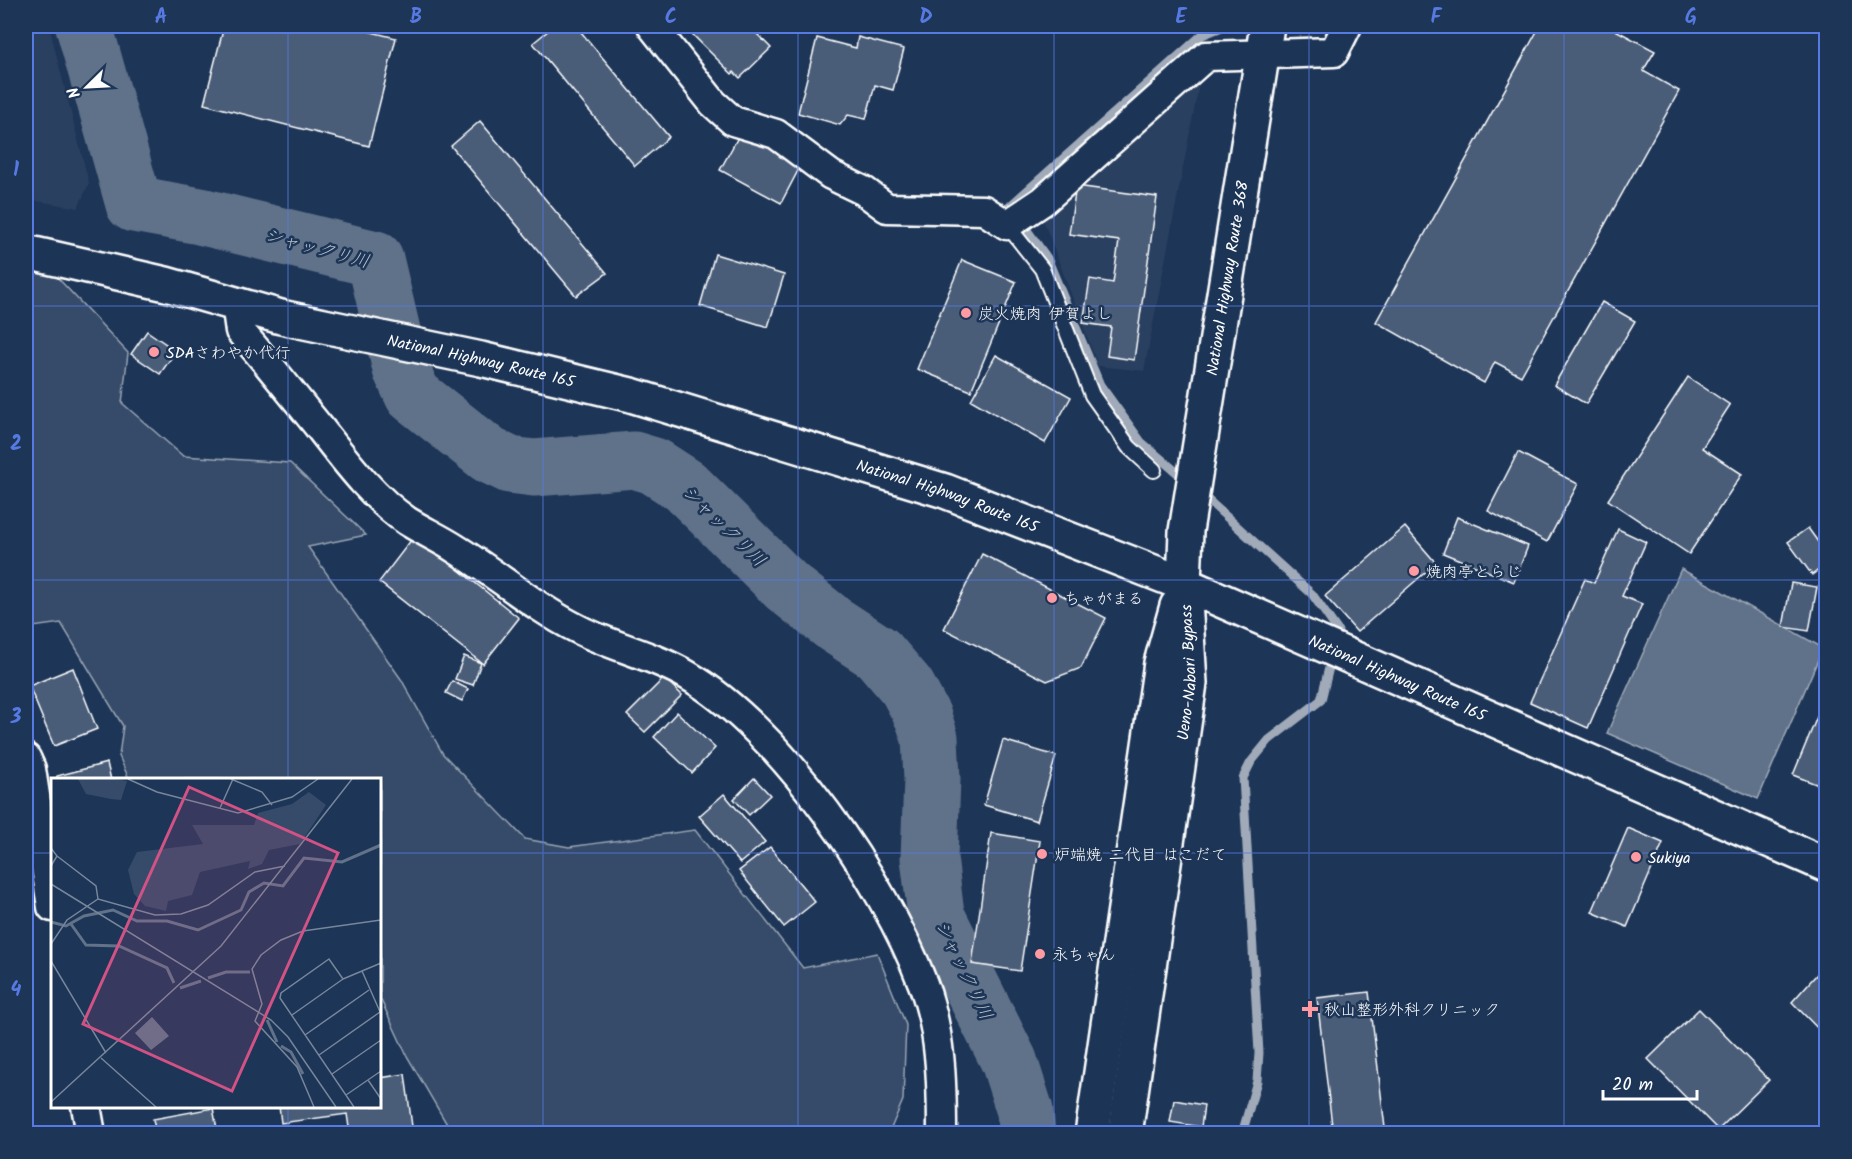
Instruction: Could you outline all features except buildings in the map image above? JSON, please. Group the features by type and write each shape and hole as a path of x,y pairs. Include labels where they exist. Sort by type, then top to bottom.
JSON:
{"highway":[{"name":"National Highway Route 368","path":"1184,584 1186,531 1265,37"},
{"name":"National Highway Route 165","path":"26,252 236,303 281,317 482,359 631,395 945,491 1184,584 1827,865"},
{"name":"Ueno-Nabari Bypass","path":"1092,1134 1161,663 1184,584"},
{"name":"Ueno-Nabari Bypass","path":"1125,1134 1190,683 1184,584"}],"street":[{"path":"652,26 713,103 734,121 776,134 831,175 864,191 887,208 984,210 1010,223 1043,201 1206,56 1265,37 1334,52 1347,26"},
{"path":"236,303 240,332 367,486 406,520 456,549 527,601 580,630 686,674 715,694 760,734 790,769 852,847 903,940 923,985 942,1074 942,1134"},
{"path":"26,758 31,769 43,898"},
{"path":"86,1108 91,1134"}],"lane":[{"path":"1010,223 1042,269 1092,395 1129,447 1154,470"}],"shaded area":[{"path":"26,26 49,26 89,183 78,208 26,199"},
{"path":"1201,74 1144,371 1098,366 1041,214"},
{"path":"26,270 55,275 128,353 122,403 183,456 290,463 366,535 308,547 401,679 443,754 525,839 569,847 695,830 803,968 877,953 906,1025 903,1100 889,1133 452,1133 407,1056 381,1000 381,778 129,778 119,756 123,726 61,623 26,628"},
{"path":"1681,569 1823,648 1758,799 1607,733"}],"waterway":[{"name":"シャックリ川","path":"84,26 134,204 200,216 375,259 401,369 413,395 489,455 510,465 534,468 634,460 654,466 685,486 787,587 835,625 878,653 907,687 923,717 930,738 932,779 929,858 936,915 1009,1061 1025,1111 1027,1134"},
{"path":"1187,481 1141,442 1100,385 1047,258 1010,206 1202,35 1224,26"},
{"path":"1199,492 1312,594 1338,631 1321,700 1269,740 1251,762 1243,778 1259,1053 1257,1081 1242,1134"}],"place":[{"name":"炭火焼肉 伊賀よし","path":"966,313"},
{"name":"SDAさわやか代行","path":"154,352"},
{"name":"焼肉亭とらじ","path":"1414,571"},
{"name":"ちゃがまる","path":"1052,598"},
{"name":"炉端焼 二代目 はこだて","path":"1042,854"},
{"name":"Sukiya","path":"1636,857"},
{"name":"永ちゃん","path":"1040,954"},
{"name":"秋山整形外科クリニック","path":"1310,1009"}]}
